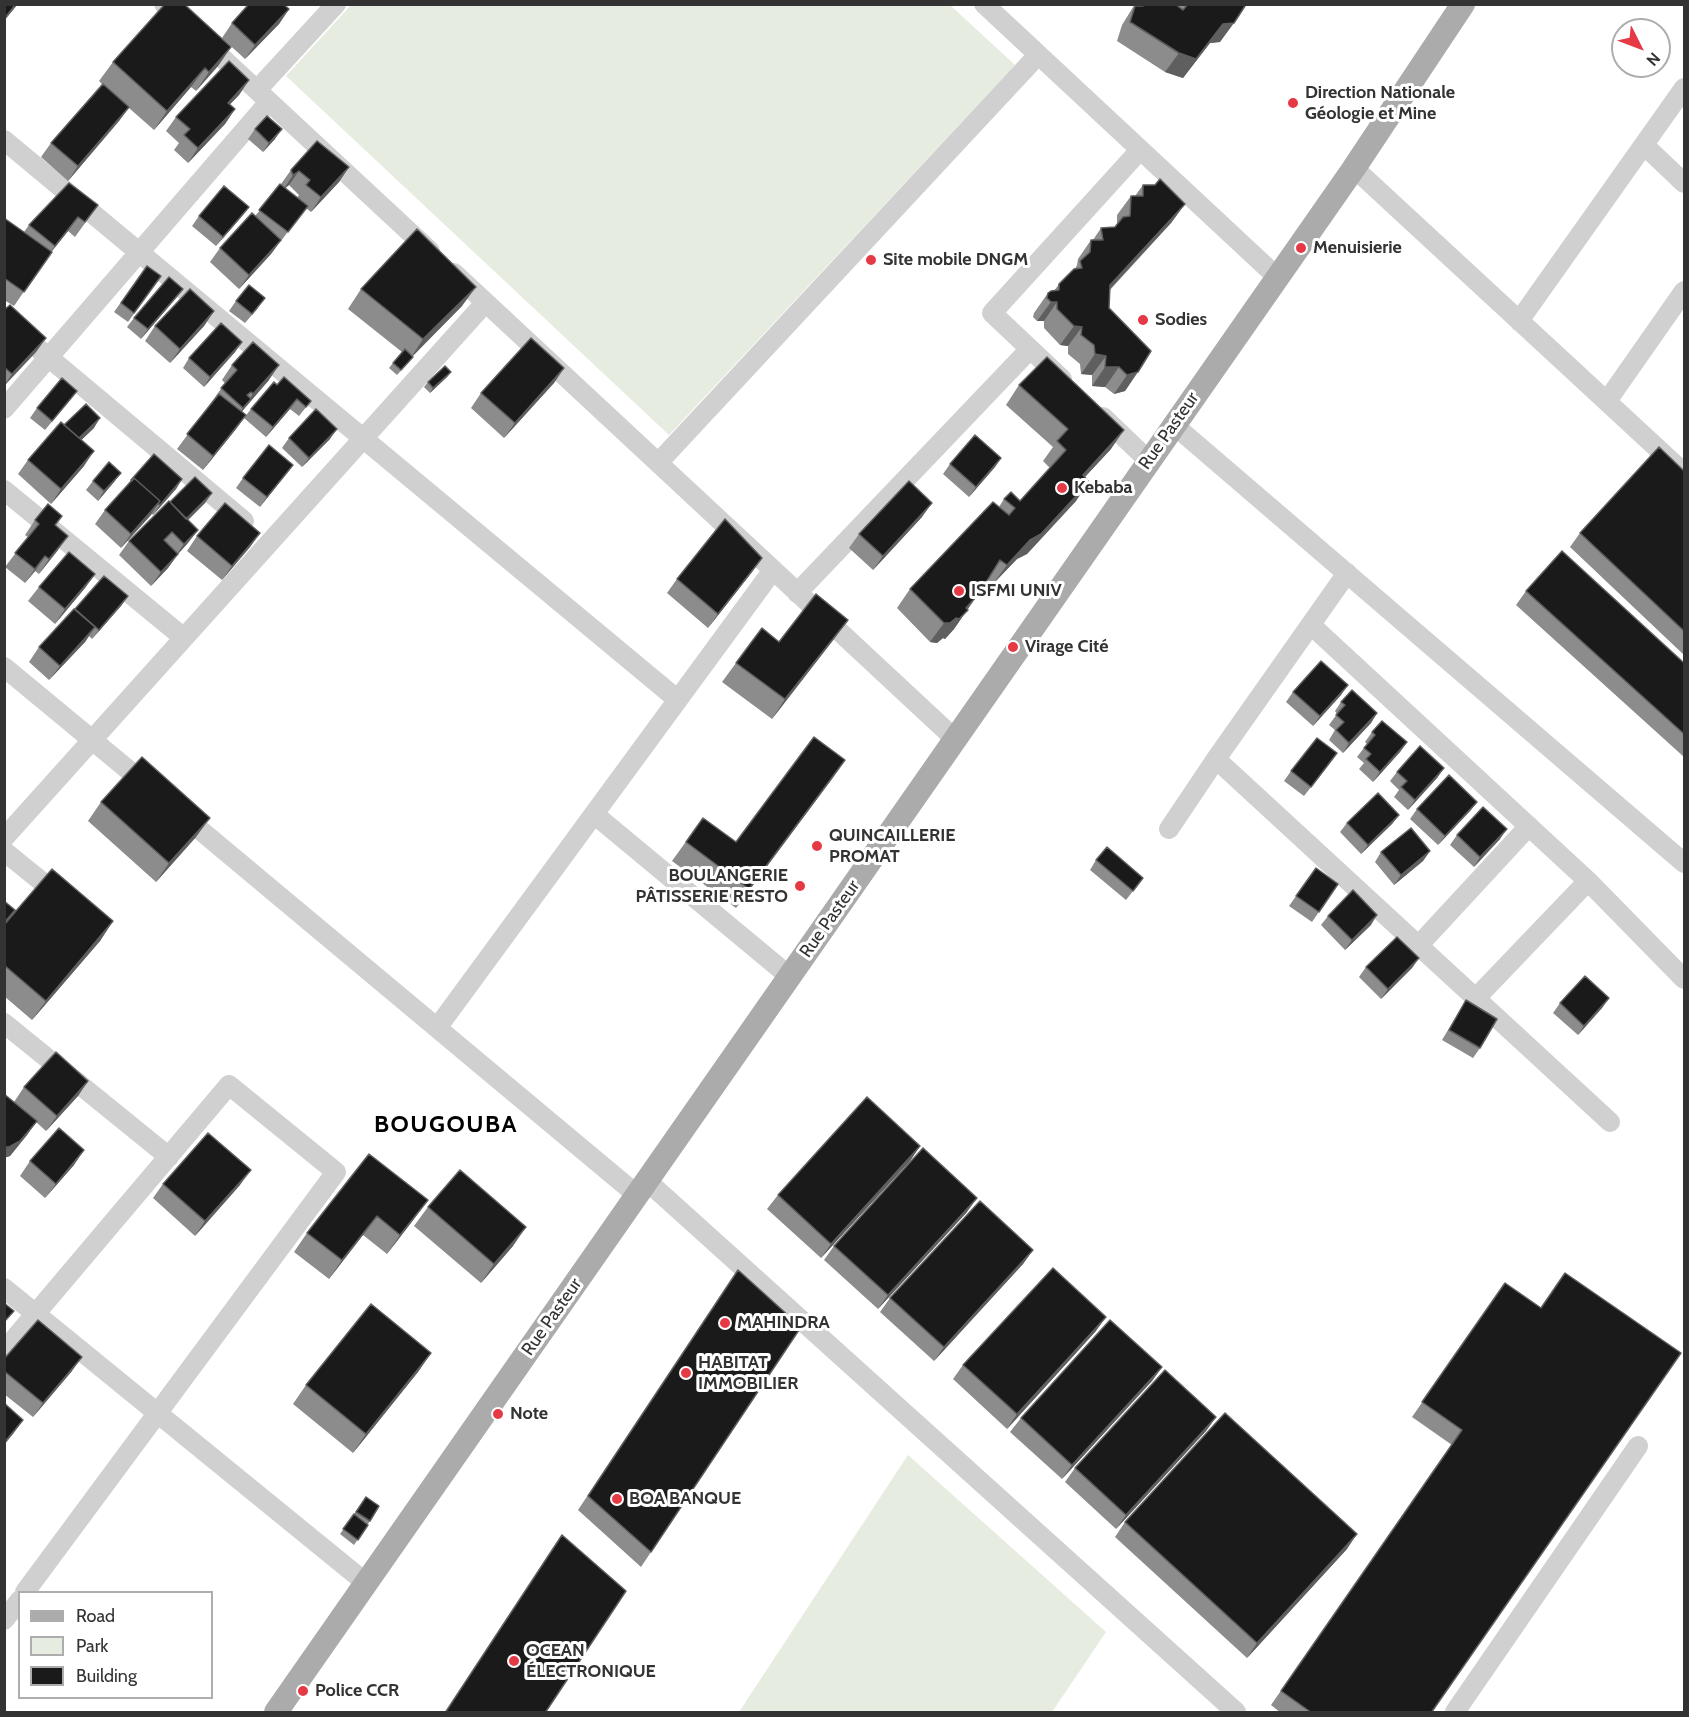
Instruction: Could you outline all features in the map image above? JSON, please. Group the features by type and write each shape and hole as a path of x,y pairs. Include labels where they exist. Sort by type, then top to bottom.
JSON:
{"main road":[{"name":"Rue Pasteur","path":"276,1713 1354,168 1463,4"}],"street":[{"path":"164,4 955,739"},
{"path":"4,409 139,252 336,4"},
{"path":"984,4 1277,277"},
{"path":"658,463 1038,55"},
{"path":"1519,321 1684,88"},
{"path":"4,140 678,700"},
{"path":"1644,145 1684,183"},
{"path":"1072,389 992,313 1140,150"},
{"path":"1354,168 1684,473"},
{"path":"1607,401 1684,291"},
{"path":"4,838 485,303"},
{"path":"4,320 270,543"},
{"path":"797,593 1030,349"},
{"path":"1089,405 1149,461"},
{"path":"1174,425 1684,863"},
{"path":"4,490 184,638"},
{"path":"437,1028 773,570"},
{"path":"1169,829 1347,573"},
{"path":"1311,625 1588,881 1684,979"},
{"path":"4,667 437,1028 642,1188 1236,1713"},
{"path":"1216,759 1610,1122"},
{"path":"594,814 789,976"},
{"path":"1418,946 1529,826"},
{"path":"4,851 74,908"},
{"path":"1475,999 1588,881"},
{"path":"4,1023 169,1157"},
{"path":"4,1351 229,1085 336,1172 26,1591"},
{"path":"4,1288 366,1583"},
{"path":"1455,1713 1638,1446"},
{"path":"4,1620 18,1602"}],"green space":[{"path":"352,4 950,5 1015,65 669,435 286,76"},
{"path":"908,1455 1106,1632 1052,1712 739,1712"}],"building":[{"path":"4,4 16,4 4,19"},
{"path":"165,4 184,4 231,47 209,72 205,68 167,111 113,62"},
{"path":"249,4 283,4 289,9 255,45 232,23"},
{"path":"1143,4 1175,4 1183,10 1188,4 1244,4 1245,6 1234,23 1223,24 1196,59 1179,53 1130,22 1135,6 1143,6"},
{"path":"229,61 249,80 228,103 235,109 198,148 184,135 190,129 176,117"},
{"path":"103,84 129,107 78,166 51,143"},
{"path":"267,116 282,129 269,143 255,129"},
{"path":"317,141 349,167 321,197 306,185 310,180 299,171 293,175 291,170"},
{"path":"1160,179 1185,204 1110,285 1109,308 1151,351 1138,372 1127,375 1119,367 1105,367 1106,356 1095,354 1094,345 1081,335 1082,327 1074,326 1057,309 1057,302 1051,302 1047,298 1051,291 1059,290 1059,284 1074,269 1082,268 1080,261 1090,252 1091,240 1103,240 1101,228 1115,227 1123,217 1130,216 1131,196 1143,196 1143,185 1155,185"},
{"path":"69,183 98,205 85,222 78,217 55,246 29,225"},
{"path":"280,184 308,206 288,232 259,210"},
{"path":"224,186 249,207 223,237 199,216"},
{"path":"252,213 281,240 249,275 220,248"},
{"path":"4,218 52,252 24,292 4,278"},
{"path":"417,229 476,287 423,339 361,289"},
{"path":"147,266 161,276 134,313 121,303"},
{"path":"169,277 183,289 148,329 134,318"},
{"path":"249,285 265,298 252,314 236,301"},
{"path":"190,289 214,311 180,349 155,326"},
{"path":"10,305 46,338 12,374 4,367 4,310"},
{"path":"221,323 242,342 210,377 189,358"},
{"path":"531,338 564,368 515,423 481,393"},
{"path":"253,342 279,365 253,394 251,392 247,395 251,399 243,408 221,388 237,370 232,365"},
{"path":"405,349 413,357 401,370 393,363"},
{"path":"1047,357 1124,430 1083,475 1089,482 1041,534 1030,540 1007,565 1000,560 985,584 976,587 970,594 975,598 966,608 968,610 959,619 944,623 910,589 993,502 1009,515 1015,508 1004,499 1011,492 1020,501 1066,450 1057,441 1068,429 1019,385"},
{"path":"445,366 451,372 433,388 428,382"},
{"path":"284,377 311,401 306,407 297,399 273,427 251,409 274,382 277,385"},
{"path":"62,378 77,391 52,421 37,408"},
{"path":"219,394 246,415 213,456 187,434"},
{"path":"86,404 100,418 79,438 64,425"},
{"path":"316,409 337,429 309,458 289,438"},
{"path":"61,422 94,451 61,489 28,460"},
{"path":"975,435 1001,458 976,487 950,464"},
{"path":"269,445 293,465 267,497 243,478"},
{"path":"1659,447 1684,471 1684,631 1580,533"},
{"path":"154,454 182,479 160,505 158,504 160,501 134,478 131,480"},
{"path":"109,462 121,473 104,491 93,481"},
{"path":"195,477 212,493 186,519 170,502"},
{"path":"134,478 160,501 131,534 105,510"},
{"path":"909,481 932,503 883,556 859,534"},
{"path":"169,501 198,530 184,544 172,532 164,540 178,554 161,572 129,541"},
{"path":"225,503 260,533 232,566 197,536"},
{"path":"48,504 62,516 55,525 68,536 49,559 45,556 35,569 15,553 39,524 35,520"},
{"path":"725,519 762,558 718,614 677,579"},
{"path":"1562,551 1684,663 1684,734 1526,591"},
{"path":"69,552 95,574 65,609 39,587"},
{"path":"104,576 128,596 99,630 75,609"},
{"path":"816,594 848,620 785,699 736,663 762,628 779,642"},
{"path":"74,609 95,627 60,666 39,647"},
{"path":"1321,661 1348,685 1320,716 1293,692"},
{"path":"1352,690 1377,713 1349,743 1336,730 1344,722 1336,715 1345,705 1341,702"},
{"path":"1382,721 1407,742 1380,772 1366,759 1371,754 1364,748 1375,735 1372,732"},
{"path":"814,737 845,760 749,889 686,842 703,818 736,842"},
{"path":"1317,738 1337,753 1311,787 1291,771"},
{"path":"1420,746 1444,768 1415,800 1401,787 1407,781 1397,772"},
{"path":"142,757 210,818 169,863 101,802"},
{"path":"1449,775 1477,802 1445,836 1417,809"},
{"path":"1378,793 1399,815 1368,845 1347,823"},
{"path":"1483,807 1507,829 1480,857 1457,835"},
{"path":"1411,828 1430,851 1401,875 1381,852"},
{"path":"1107,847 1143,878 1133,891 1096,860"},
{"path":"1316,868 1338,884 1319,912 1296,896"},
{"path":"52,869 113,921 46,1001 4,965 4,925"},
{"path":"1353,890 1377,915 1352,940 1328,916"},
{"path":"4,901 15,910 4,923"},
{"path":"1397,937 1419,958 1388,989 1366,967"},
{"path":"1585,976 1609,998 1584,1026 1560,1003"},
{"path":"1466,1000 1497,1019 1480,1048 1449,1030"},
{"path":"56,1052 88,1081 57,1116 24,1087"},
{"path":"4,1094 37,1121 20,1141 9,1147 4,1147"},
{"path":"867,1097 920,1146 831,1244 778,1195"},
{"path":"59,1128 84,1150 56,1184 30,1161"},
{"path":"208,1133 251,1170 205,1221 163,1184"},
{"path":"923,1148 977,1198 888,1295 834,1246"},
{"path":"369,1154 428,1200 400,1235 377,1216 342,1260 307,1233"},
{"path":"460,1170 526,1227 494,1264 428,1207"},
{"path":"980,1201 1033,1250 944,1347 890,1298"},
{"path":"1053,1268 1106,1317 1017,1414 963,1365"},
{"path":"738,1270 801,1327 651,1552 588,1496"},
{"path":"1565,1273 1681,1353 1431,1713 1312,1713 1281,1691 1462,1430 1422,1402 1505,1283 1541,1308"},
{"path":"4,1303 14,1311 4,1322"},
{"path":"371,1304 431,1353 366,1434 306,1385"},
{"path":"38,1320 82,1357 43,1403 4,1371 4,1359"},
{"path":"1110,1320 1162,1367 1072,1465 1021,1418"},
{"path":"1165,1370 1216,1417 1126,1515 1075,1468"},
{"path":"4,1403 23,1420 4,1443"},
{"path":"1225,1413 1357,1534 1257,1643 1125,1522"},
{"path":"366,1497 379,1506 370,1521 356,1512"},
{"path":"354,1514 368,1525 358,1540 343,1529"},
{"path":"562,1535 626,1591 545,1713 445,1713"}],"place":[{"name":"Direction Nationale Géologie et Mine","path":"1293,103"},
{"name":"Menuisierie","path":"1301,248"},
{"name":"Site mobile DNGM","path":"871,260"},
{"name":"Sodies","path":"1143,320"},
{"name":"Kebaba","path":"1062,488"},
{"name":"ISFMI UNIV","path":"959,591"},
{"name":"Virage Cité","path":"1013,647"},
{"name":"QUINCAILLERIE PROMAT","path":"817,846"},
{"name":"BOULANGERIE PÂTISSERIE RESTO","path":"800,886"},
{"name":"MAHINDRA","path":"725,1323"},
{"name":"HABITAT IMMOBILIER","path":"686,1373"},
{"name":"Note","path":"498,1414"},
{"name":"BOA BANQUE","path":"617,1499"},
{"name":"OCEAN ÉLECTRONIQUE","path":"514,1661"},
{"name":"Police CCR","path":"303,1691"}],"district":[{"name":"BOUGOUBA","path":"446,1125"}]}
